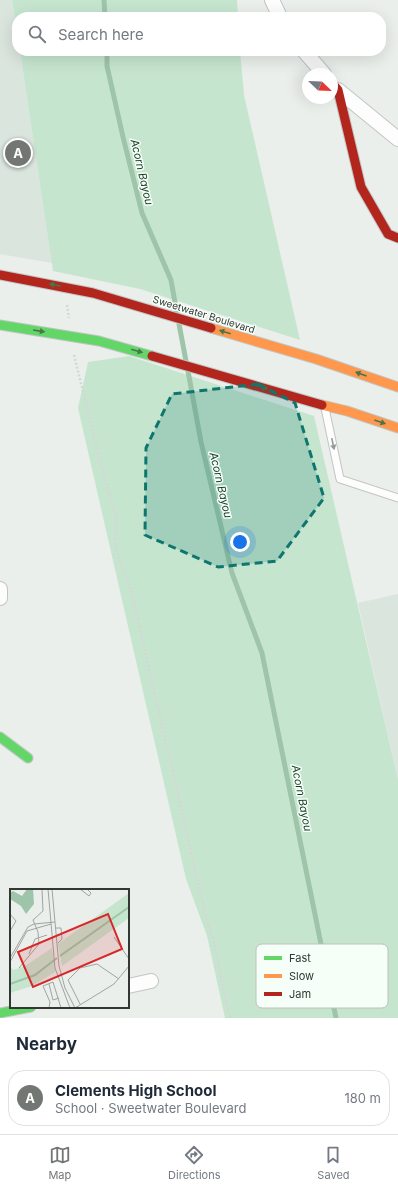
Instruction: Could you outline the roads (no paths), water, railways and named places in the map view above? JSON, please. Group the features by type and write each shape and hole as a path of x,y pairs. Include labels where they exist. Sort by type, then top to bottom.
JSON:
{"main road":[{"path":"338,99 361,187 388,234 398,238"},
{"name":"Sweetwater Boulevard","path":"0,275 93,293 316,358 398,388"},
{"path":"0,325 99,341 346,411 398,428"},
{"path":"0,737 28,758"},
{"path":"0,1013 26,1008"}],"street":[{"path":"272,0 278,12"},
{"path":"308,56 319,68"},
{"path":"338,89 398,139"},
{"path":"0,589 0,598"},
{"path":"129,986 151,981"}],"lane":[{"path":"325,406 340,479 398,498"}],"waterway":[{"name":"Acorn Bayou","path":"104,0 105,12"},
{"name":"Acorn Bayou","path":"107,56 107,66 142,213 171,280 177,314"},
{"name":"Acorn Bayou","path":"179,324 186,361"},
{"name":"Acorn Bayou","path":"188,371 201,442 232,573 262,653 321,944"},
{"name":"Acorn Bayou","path":"334,1008 336,1018"}],"place":[{"name":"Clements High School","path":"18,153"}]}
